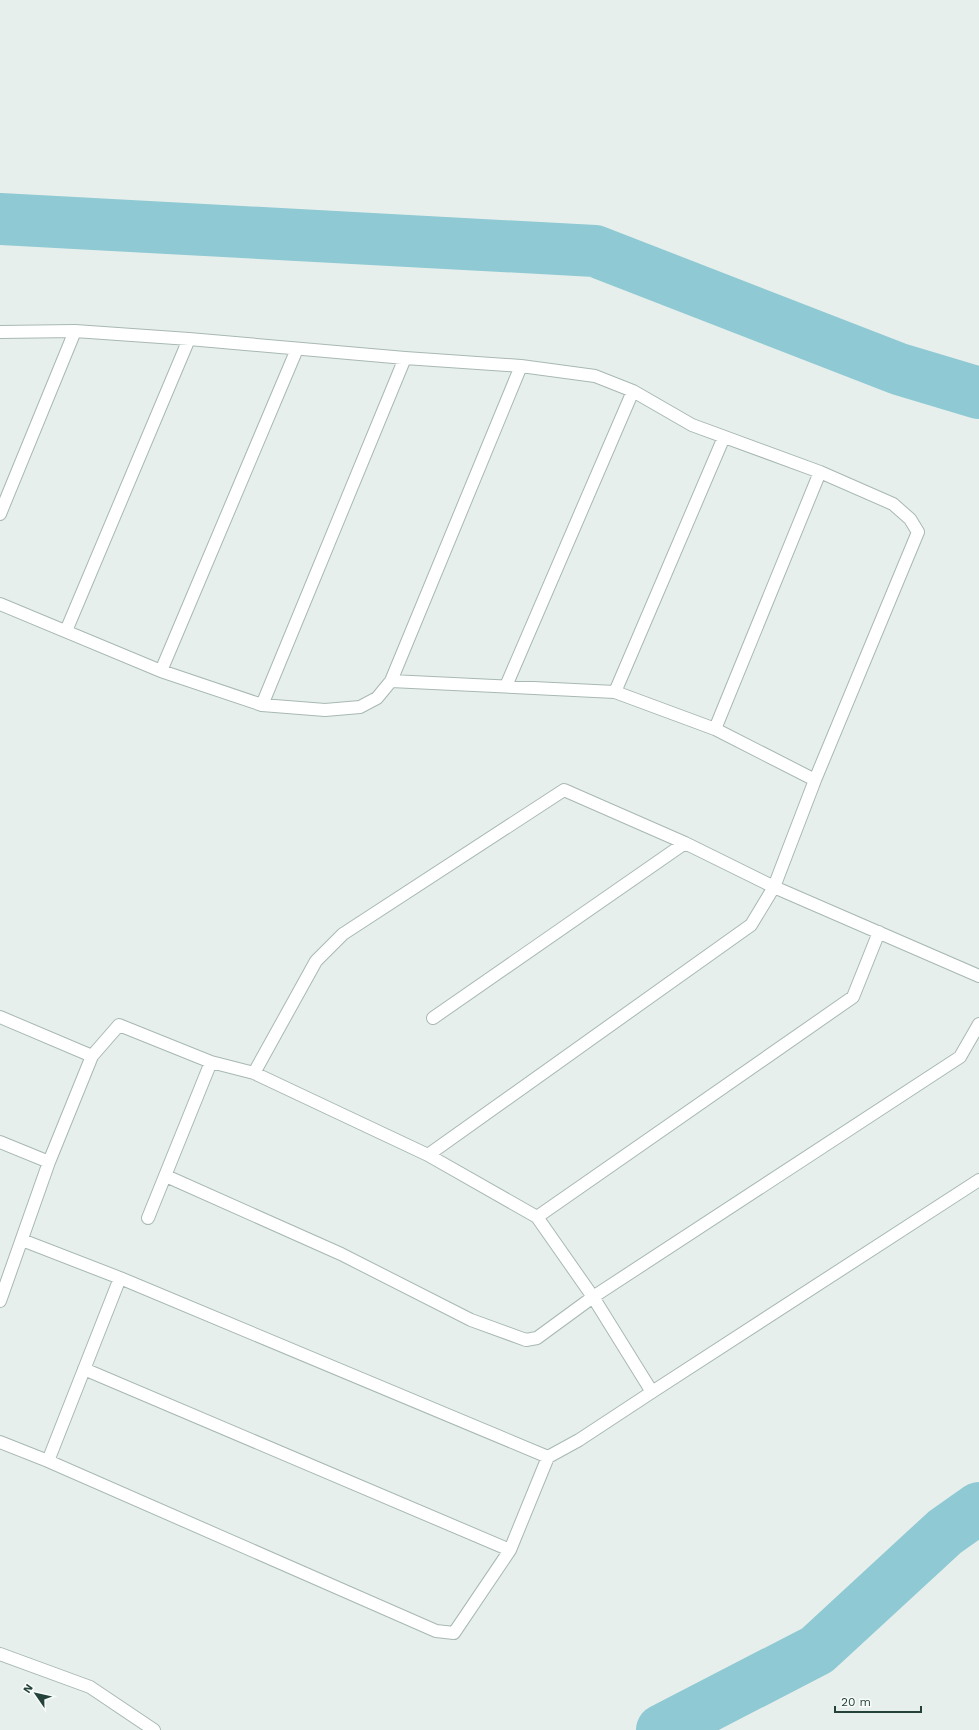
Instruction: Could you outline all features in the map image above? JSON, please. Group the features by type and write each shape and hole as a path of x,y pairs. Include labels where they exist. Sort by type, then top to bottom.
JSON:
{"street":[{"path":"0,514 75,331"},
{"path":"0,332 75,331 189,339 405,358 521,366 595,376 633,392 692,425 820,472 893,504 910,519 918,532 815,780 774,888 751,925 428,1155"},
{"path":"66,631 189,339"},
{"path":"161,671 297,349"},
{"path":"262,705 405,358"},
{"path":"0,604 161,671 262,705 325,710 360,708 377,698 390,681 521,366"},
{"path":"506,686 633,392"},
{"path":"615,692 724,437"},
{"path":"715,729 820,472"},
{"path":"390,681 615,692 715,729 815,780"},
{"path":"254,1073 316,962 343,934 564,790 684,843 774,888 979,976"},
{"path":"433,1018 684,843"},
{"path":"537,1217 853,997 879,932"},
{"path":"0,1016 92,1056"},
{"path":"166,1176 341,1254 471,1320 526,1340 537,1338 593,1297 960,1057 979,1024"},
{"path":"0,1301 49,1162 92,1056 119,1025 211,1062 254,1073 428,1155 537,1217 593,1297 652,1392"},
{"path":"148,1218 211,1062"},
{"path":"0,1142 49,1162"},
{"path":"0,1442 48,1461 436,1631 454,1633 510,1550 548,1457 580,1440 979,1180"},
{"path":"22,1240 120,1278 548,1457"},
{"path":"48,1461 120,1278"},
{"path":"84,1368 510,1550"},
{"path":"0,1654 90,1687 154,1730"}],"waterway":[{"path":"0,219 595,251 899,369 979,393"},
{"path":"662,1730 817,1650 945,1532 979,1508"}]}
